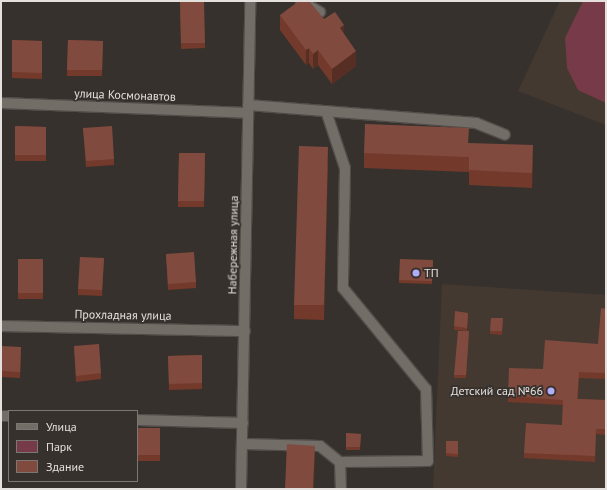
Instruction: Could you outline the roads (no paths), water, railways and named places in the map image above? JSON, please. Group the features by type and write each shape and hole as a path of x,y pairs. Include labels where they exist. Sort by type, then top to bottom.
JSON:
{"street":[{"name":"Набережная улица","path":"241,489 244,444 250,1"},
{"path":"302,1 320,12"},
{"name":"улица Космонавтов","path":"1,103 326,111 476,123 505,135"},
{"path":"244,444 320,446 340,462 428,461 432,415 426,389 343,288 345,168 326,111"},
{"name":"Прохладная улица","path":"1,326 245,331"},
{"path":"138,420 244,423"},
{"path":"340,462 341,489"}],"place":[{"name":"ТП","path":"416,273"},
{"name":"Детский сад №66","path":"551,391"}]}
